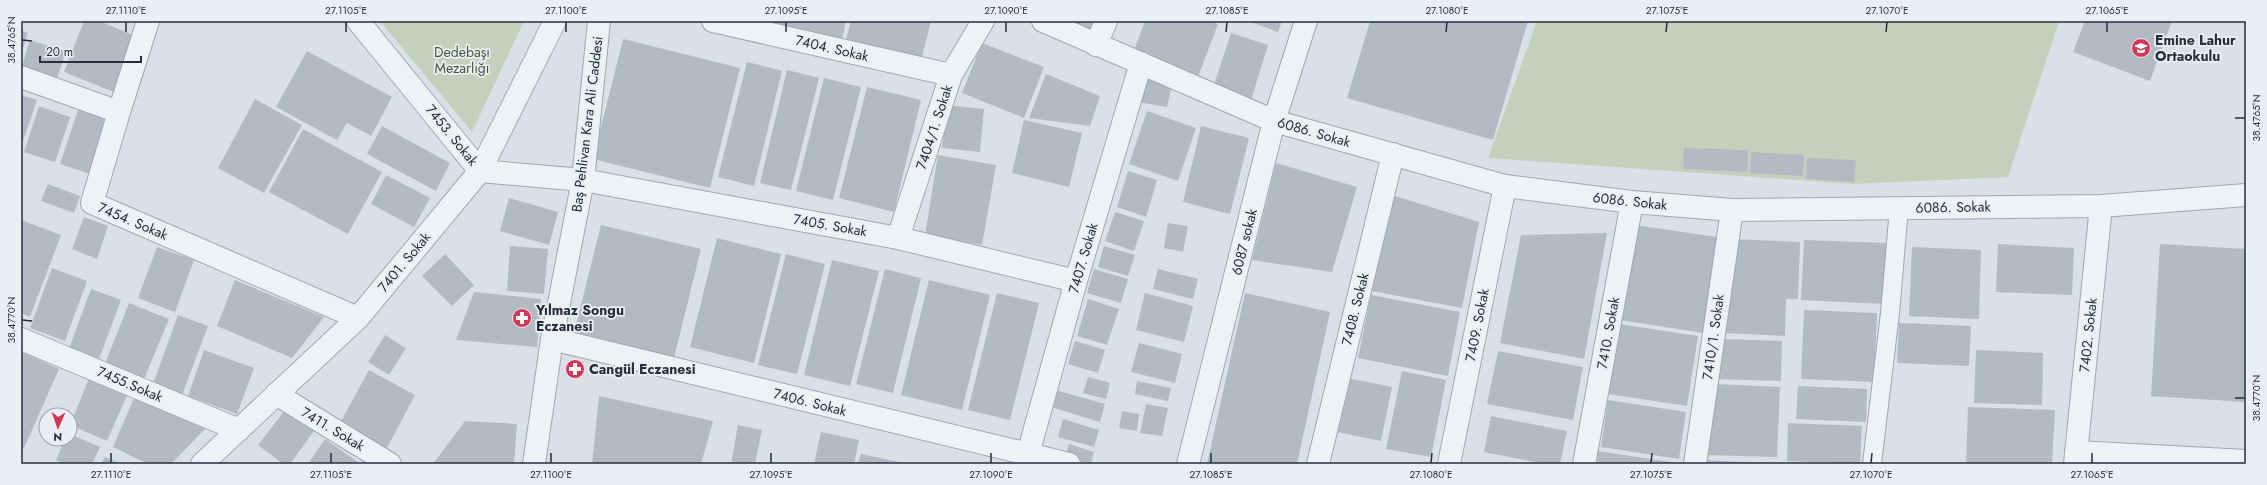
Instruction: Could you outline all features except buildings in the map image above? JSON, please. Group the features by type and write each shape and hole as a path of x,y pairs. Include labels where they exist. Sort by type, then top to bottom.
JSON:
{"street":[{"path":"21,77 118,112 148,21"},
{"name":"7453. Sokak","path":"358,21 480,171 583,180"},
{"name":"7401. Sokak","path":"202,464 358,318 480,171 555,21"},
{"name":"Baş Pehlivan Kara Ali Caddesi","path":"534,464 552,339 583,180 599,21"},
{"name":"7404. Sokak","path":"713,21 951,75"},
{"name":"7404/1. Sokak","path":"898,238 951,75 983,21"},
{"name":"6086. Sokak","path":"1043,21 1274,121 1505,186 1632,202 1732,210 2101,206 2246,195"},
{"path":"1096,45 1106,21"},
{"name":"6087 sokak","path":"1188,464 1274,121 1306,21"},
{"name":"7407. Sokak","path":"1028,454 1076,281 1141,63"},
{"name":"7454. Sokak","path":"118,112 92,204 358,318"},
{"name":"7408. Sokak","path":"1318,464 1393,154"},
{"name":"7405. Sokak","path":"583,180 898,238 1076,281"},
{"name":"7409. Sokak","path":"1449,464 1505,186"},
{"name":"7410. Sokak","path":"1584,464 1632,202"},
{"name":"7402. Sokak","path":"2075,458 2101,206"},
{"name":"7410/1. Sokak","path":"1695,464 1732,210"},
{"name":"7455.Sokak","path":"21,339 239,430"},
{"name":"7406. Sokak","path":"552,339 1069,464"},
{"name":"7411. Sokak","path":"276,394 390,464"},
{"path":"2075,458 2246,461"}],"lane":[{"path":"1872,464 1890,313 1899,208"}],"green space":[{"name":"Dedebaşı Mezarlığı","path":"380,21 524,21 472,132"},
{"path":"1537,21 2059,21 2008,177 1854,184 1488,158"}],"place":[{"name":"Emine Lahur Ortaokulu","path":"2141,48"},
{"name":"Yılmaz Songu Eczanesi","path":"522,318"},
{"name":"Cangül Eczanesi","path":"575,369"}]}
